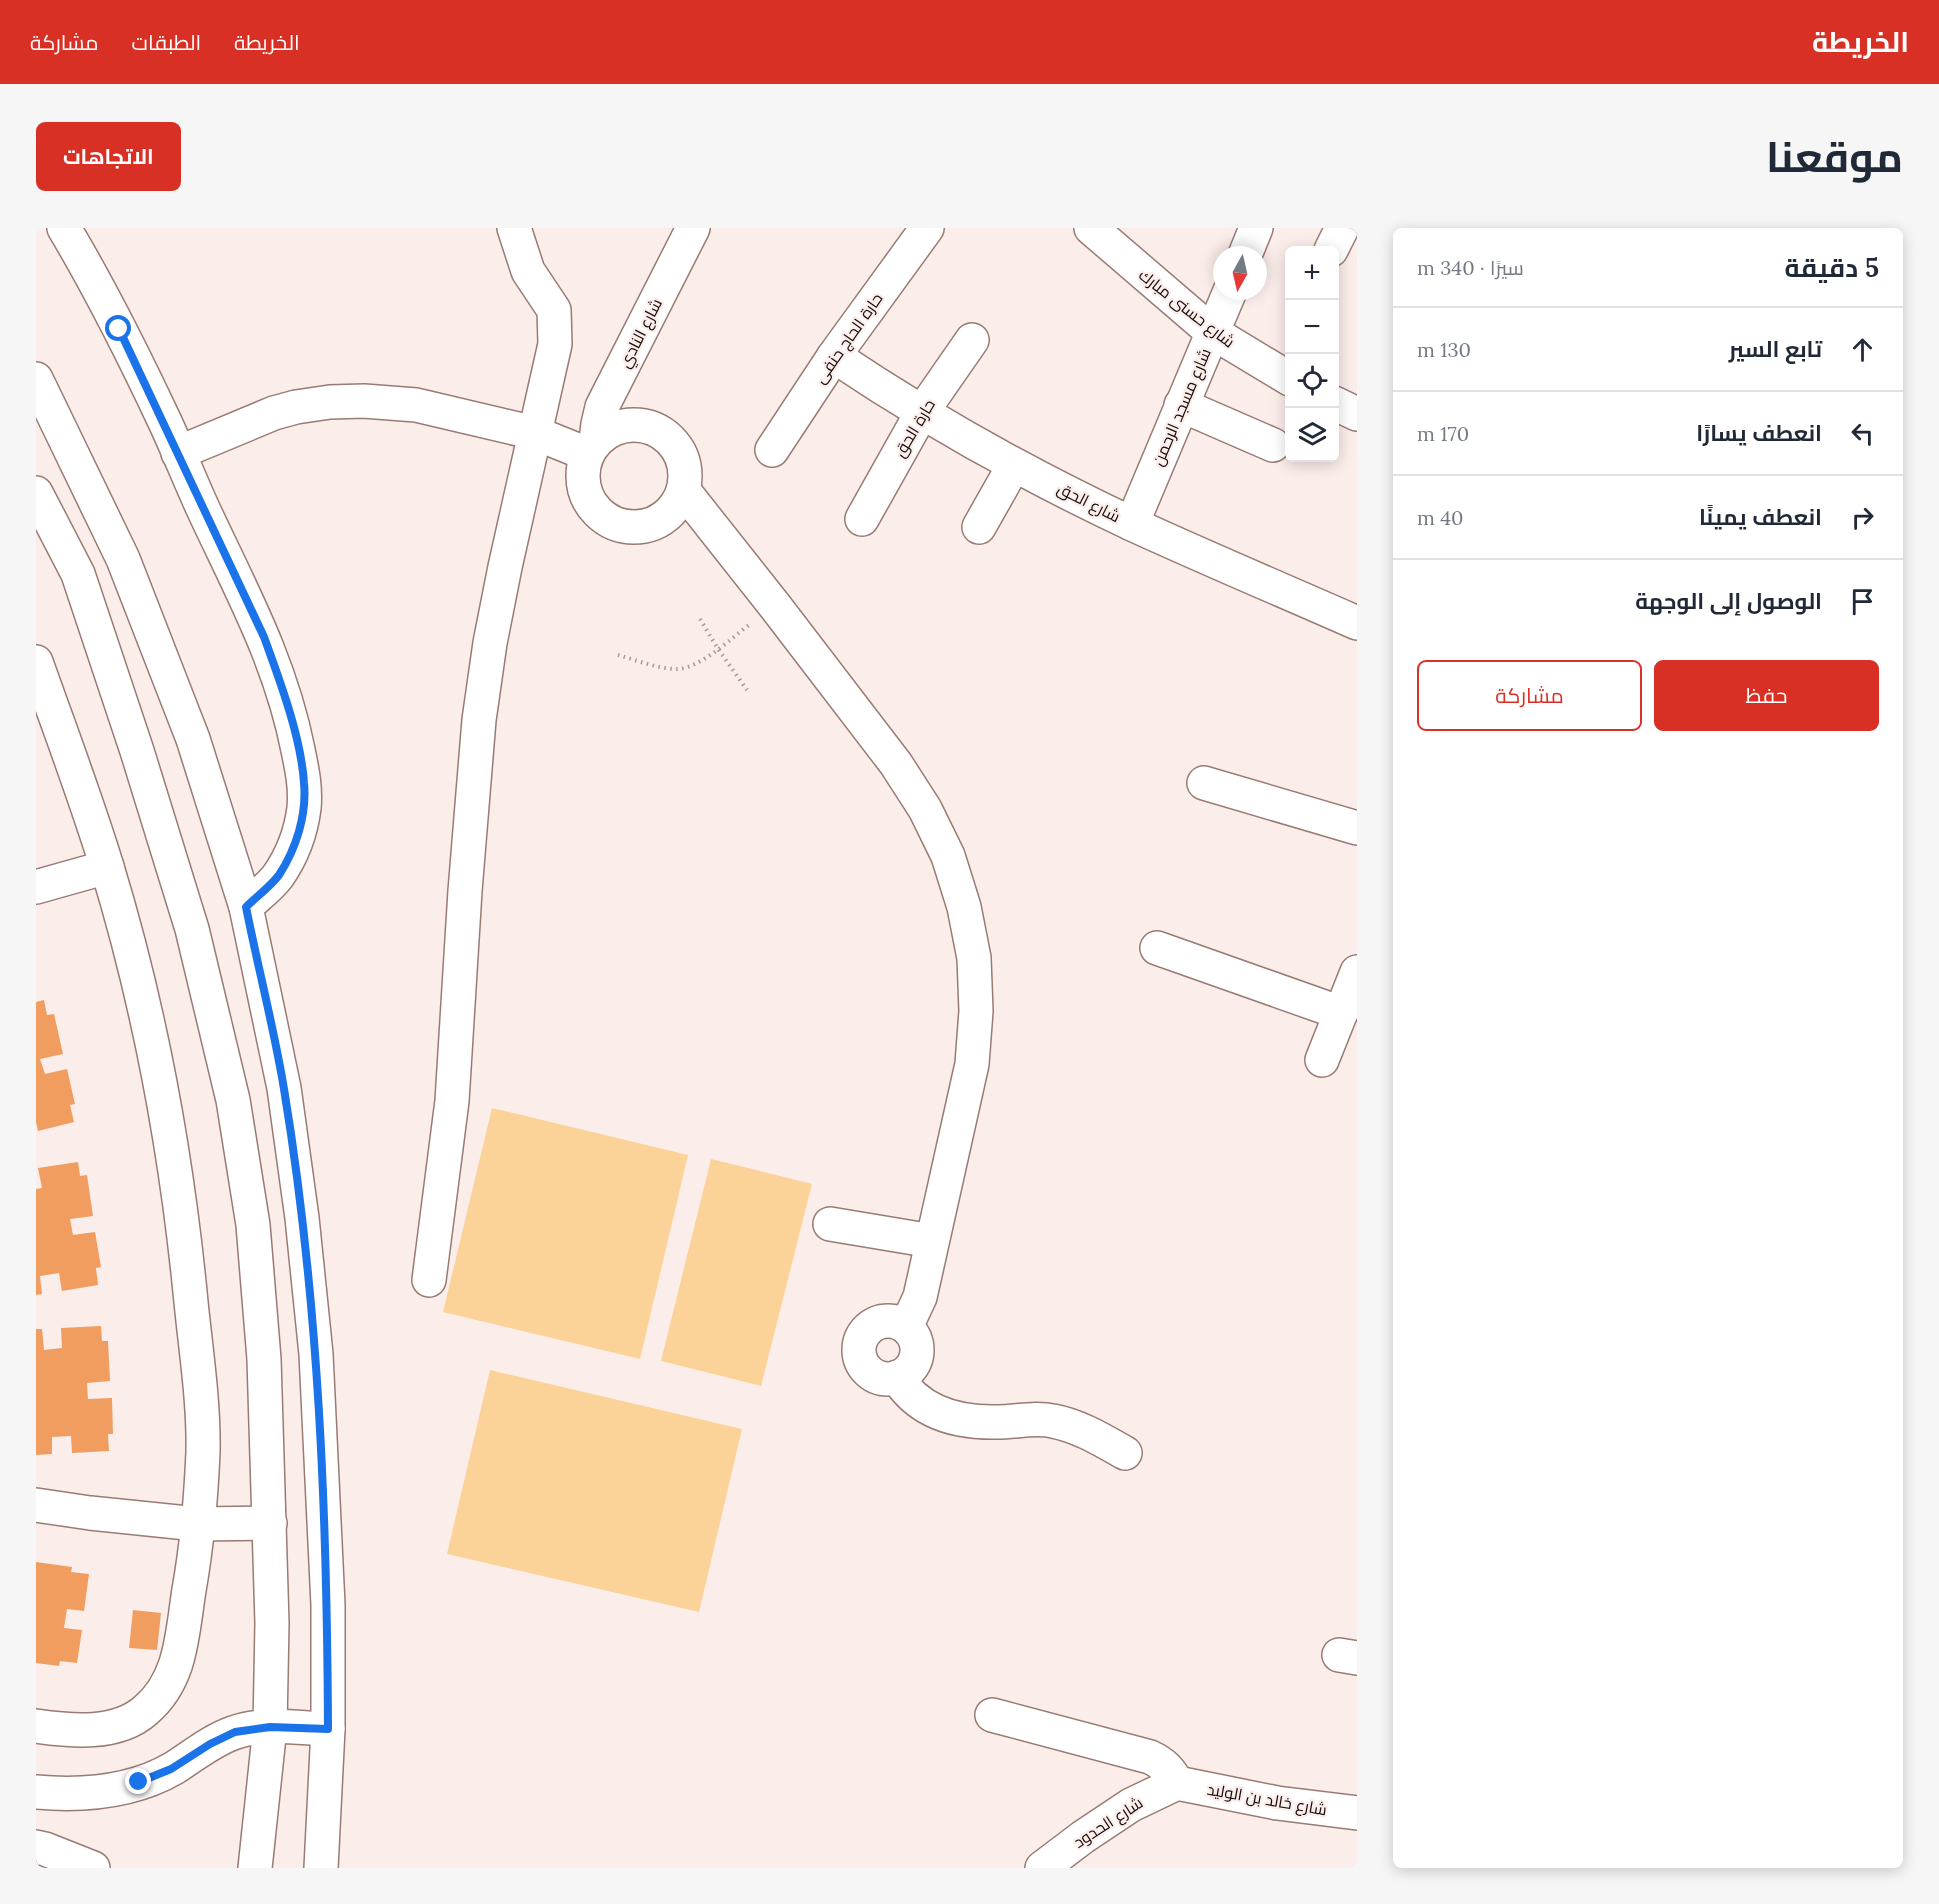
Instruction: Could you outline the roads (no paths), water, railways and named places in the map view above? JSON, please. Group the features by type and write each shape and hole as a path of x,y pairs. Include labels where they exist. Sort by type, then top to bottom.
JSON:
{"street":[{"path":"64,228 119,329 264,637 295,734 304,783 299,832 290,855 277,877 246,907"},
{"path":"429,1280 452,1101 465,891 479,720 490,643 505,567 555,344 554,310 528,271 514,228"},
{"name":"حارة الحاج حنفى","path":"772,450 834,356 927,228"},
{"name":"شارع حسنى مبارك","path":"1091,228 1212,332 1285,376"},
{"path":"1249,246 1256,228"},
{"path":"1333,246 1342,228"},
{"name":"شارع النادي","path":"592,448 600,416 610,391 687,230"},
{"name":"شارع مسجد الرحمن","path":"1132,524 1226,300"},
{"name":"حارة الحق","path":"862,519 922,412 972,340"},
{"name":"شارع الحق","path":"834,356 922,412 1014,465 1132,524 1357,623"},
{"path":"36,379 123,559 193,739 246,907 284,1088 303,1229 316,1354 328,1605 328,1729 323,1867"},
{"path":"178,453 274,413 330,402 364,401 416,405 592,448"},
{"path":"1181,405 1273,445"},
{"path":"1339,405 1357,414"},
{"path":"638,424 660,431 677,447 686,468 684,491 668,514 643,527 615,524 593,507 583,481 592,448 615,428 638,424"},
{"path":"978,527 1014,465"},
{"path":"684,491 896,764 925,809 948,856 964,907 974,958 976,1011 972,1064 920,1297 906,1327"},
{"path":"36,493 78,573 137,751 192,929 233,1100 253,1225 264,1359 272,1623 270,1727 255,1868"},
{"path":"36,662 107,867 148,1024 183,1221 202,1415 203,1451 193,1566 176,1666 163,1693 143,1713 121,1725 64,1730 36,1726"},
{"path":"1204,783 1357,828"},
{"path":"36,887 107,867"},
{"path":"1157,948 1341,1013"},
{"path":"1322,1060 1357,972"},
{"path":"830,1224 932,1241"},
{"path":"885,1321 896,1322 906,1327 914,1336 917,1358 912,1368 903,1376 897,1377 880,1379 862,1364 859,1353 860,1342 865,1332 873,1324 885,1321"},
{"path":"897,1377 904,1388 922,1405 946,1416 988,1422 1051,1420 1086,1431 1125,1453"},
{"path":"36,1505 196,1524 270,1523"},
{"path":"992,1715 1150,1757 1162,1762 1171,1771 1177,1783"},
{"path":"36,1792 99,1792 139,1782 171,1769 210,1744 235,1732 270,1727 328,1729"},
{"name":"شارع خالد بن الوليد","path":"1177,1783 1277,1803 1357,1813"},
{"name":"شارع الحدود","path":"1042,1868 1131,1805 1177,1783"},
{"path":"36,1847 93,1868"}]}
